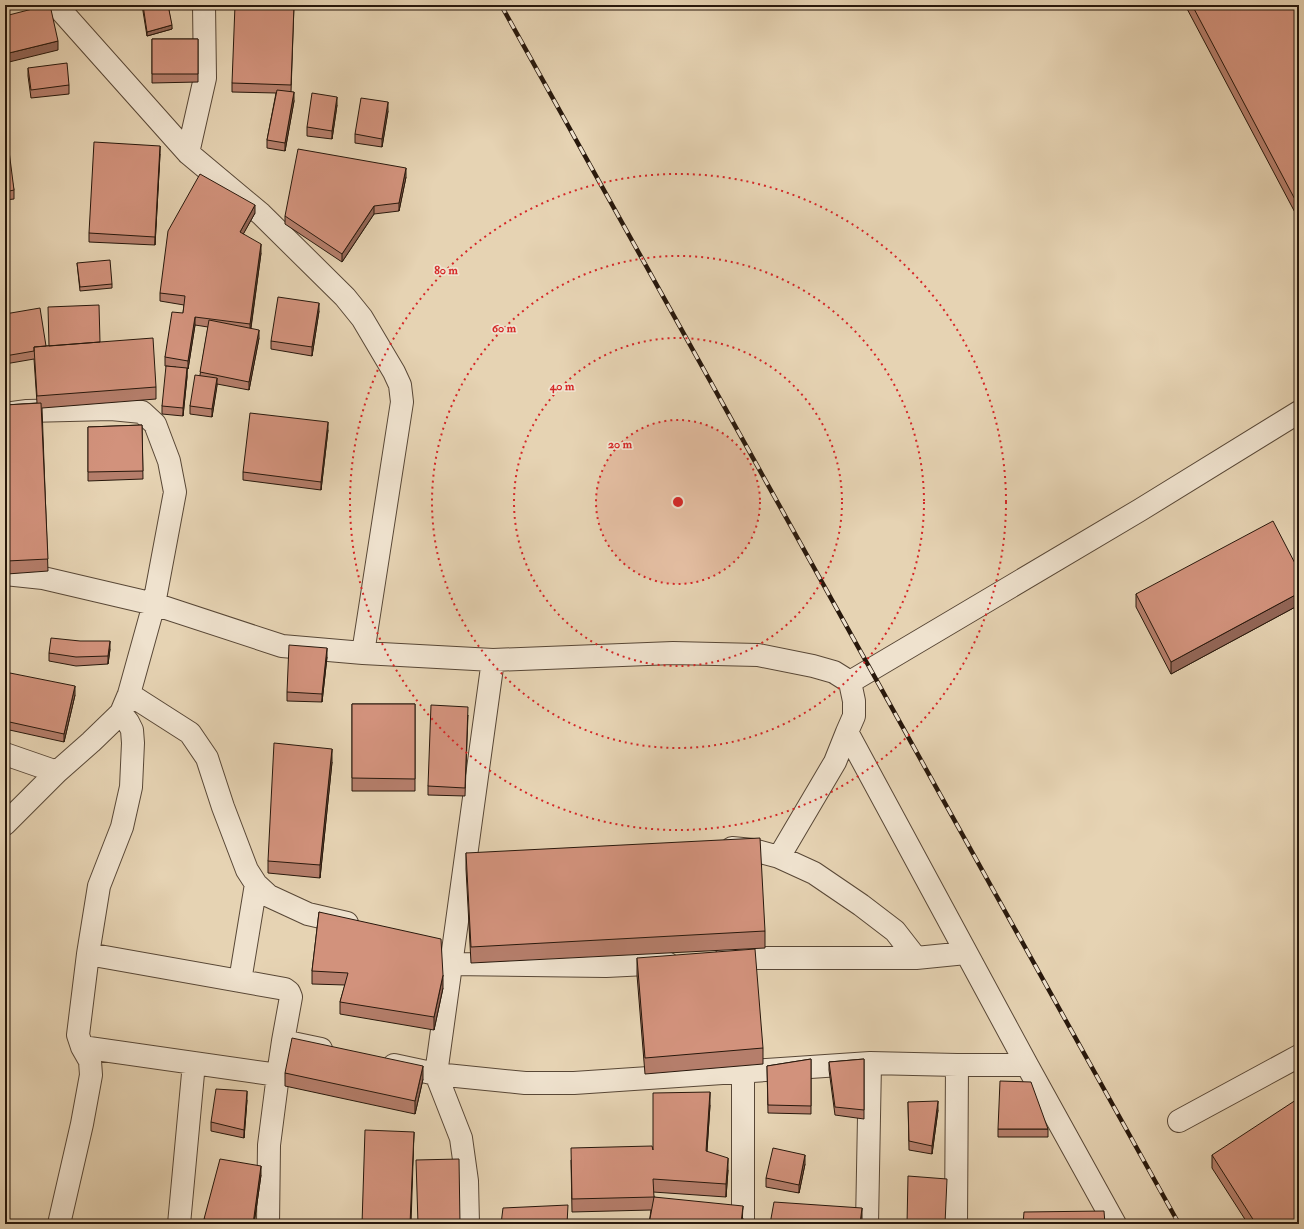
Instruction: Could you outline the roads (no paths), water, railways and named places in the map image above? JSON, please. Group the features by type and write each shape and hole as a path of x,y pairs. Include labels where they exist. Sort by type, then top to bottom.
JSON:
{"street":[{"path":"56,5 188,153 261,214 345,297 362,318 394,372 400,385 402,402 363,653"},
{"path":"188,153 204,78 204,5"},
{"path":"5,414 26,411 111,409 142,412 155,424 169,461 175,492 154,604 125,704 128,722 132,730 133,743 131,787 122,827 99,886 88,954 78,1035 82,1047 90,1061 91,1075 82,1124 59,1224"},
{"path":"850,682 1147,506 1299,412"},
{"path":"5,574 43,578 154,604 282,646 363,653 493,660 673,653 758,655 834,672 850,682 854,701 854,716 835,762 778,857"},
{"path":"468,1224 467,1181 461,1138 436,1074 448,951 474,855 493,660"},
{"path":"5,824 57,772 91,742 125,704"},
{"path":"125,704 190,733 207,758 223,807 247,870 256,884 269,896 308,914 369,928"},
{"path":"848,732 966,953 1115,1224"},
{"path":"5,754 57,772"},
{"path":"709,847 754,850 778,857 814,874 861,905 895,931 916,958"},
{"path":"240,981 256,884"},
{"path":"448,951 606,966 758,958 916,958 966,953"},
{"path":"88,954 285,989 289,992 291,997 278,1075 270,1145 268,1224"},
{"path":"283,1041 338,1053"},
{"path":"82,1047 278,1075"},
{"path":"1179,1121 1299,1056"},
{"path":"376,1061 436,1074 525,1083 574,1083 870,1063 1027,1065"},
{"path":"180,1224 194,1063"},
{"path":"867,1224 870,1063"},
{"path":"956,1224 957,1065"},
{"path":"743,1072 743,1224"}],"railway":[{"path":"501,5 1179,1224"}]}
